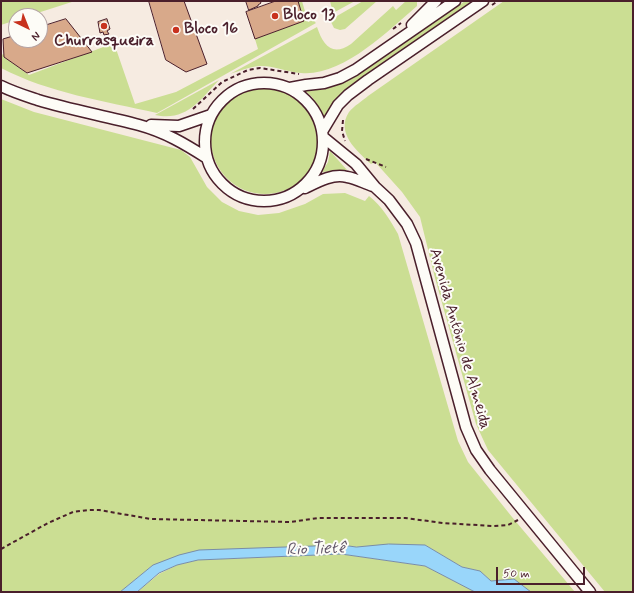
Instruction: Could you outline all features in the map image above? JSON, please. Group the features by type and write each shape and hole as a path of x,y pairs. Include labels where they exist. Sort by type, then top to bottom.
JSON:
{"street":[{"path":"425,12 430,1"},
{"path":"395,42 436,1"},
{"path":"290,88 324,83 340,78 355,70 455,1"},
{"path":"323,133 338,106 348,95 368,80 487,3"},
{"name":"Avenida Antônio de Almeida","path":"299,190 310,179 318,166 323,152 323,133 319,118 312,106 302,96 290,88 272,83 254,84 237,89 222,100 212,115 206,129 205,144 207,158 214,173 224,186 237,195 253,200 269,201 285,198 299,190 336,176 346,176 375,187"},
{"path":"1,86 55,105 139,125 170,136 207,158"},
{"path":"139,125 179,126 212,115"},
{"name":"Avenida Antônio de Almeida","path":"323,133 356,164 375,187 399,211 408,224 416,243 466,427 476,450 526,515 590,592"}],"path":[{"path":"487,3 498,1"},
{"path":"390,32 401,22"},
{"path":"188,112 197,106 222,82 248,70 260,68 303,75"},
{"path":"344,115 342,131 348,144"},
{"path":"364,158 386,167"},
{"path":"1,549 48,523 73,512 88,510 99,510 151,519 290,522 318,518 405,518 443,523 493,526 508,524 526,515"}],"green space":[{"path":"1,1 75,1 48,10 48,8 8,8 8,23 1,25"},
{"path":"298,1 302,1 308,22 313,20 316,23 157,113 57,90 19,77 1,68 1,55 4,54 4,57 29,75 114,43 135,104 176,92 258,49 255,39 304,21"},
{"path":"330,1 355,1 333,13"},
{"path":"363,1 377,1 345,29 340,30 334,28 330,20"},
{"path":"406,1 417,1 417,6 364,50 332,68 317,72 301,73 259,66 230,74 317,27 325,44 333,49 344,48 351,44 393,6 396,10"},
{"path":"465,1 474,1 346,89 334,103 326,120 312,97 305,91 326,89 350,80"},
{"path":"504,1 633,1 633,592 605,592 488,450 476,424 435,278 420,217 402,192 375,162 371,164 360,154 346,135 345,120 353,108"},
{"path":"219,80 192,108 175,115 155,115"},
{"path":"265,86 286,90 303,102 315,119 319,140 315,161 303,178 286,190 265,194 244,190 227,178 215,161 211,140 215,119 227,102 244,90"},
{"path":"1,99 34,112 181,150 190,157 207,187 222,202 239,211 258,215 279,213 305,204 323,194 345,193 365,201 369,196 374,200 398,234 458,441 468,462 575,592 531,592 514,579 491,581 480,571 462,567 425,545 356,547 342,545 153,565 120,592 1,592"},
{"path":"330,151 347,170 322,172 328,162"},
{"path":"341,554 425,566 476,592 137,592 159,574 177,565 198,560"}],"water":[{"name":"Rio Tietê","path":"389,544 425,545 462,567 480,571 491,581 514,579 531,592 475,592 425,566 341,554 198,560 177,565 159,573 137,592 120,592 153,565 179,555 199,550 342,545 356,547"}],"building":[{"name":"Bloco 16","path":"149,1 184,1 207,64 186,72 166,60"},
{"path":"246,1 260,1 261,3 249,10"},
{"name":"Bloco 13","path":"276,1 298,1 304,21 255,39 246,12"},
{"path":"66,19 92,52 27,73 4,57 3,39 8,37 8,48 48,48 48,25"},
{"name":"Churrasqueira","path":"107,19 110,29 107,31 109,34 104,35 103,32 100,33 98,22"}],"place":[{"name":"Bloco 13","path":"275,16"},
{"name":"Churrasqueira","path":"104,26"},
{"name":"Bloco 16","path":"176,30"}]}
